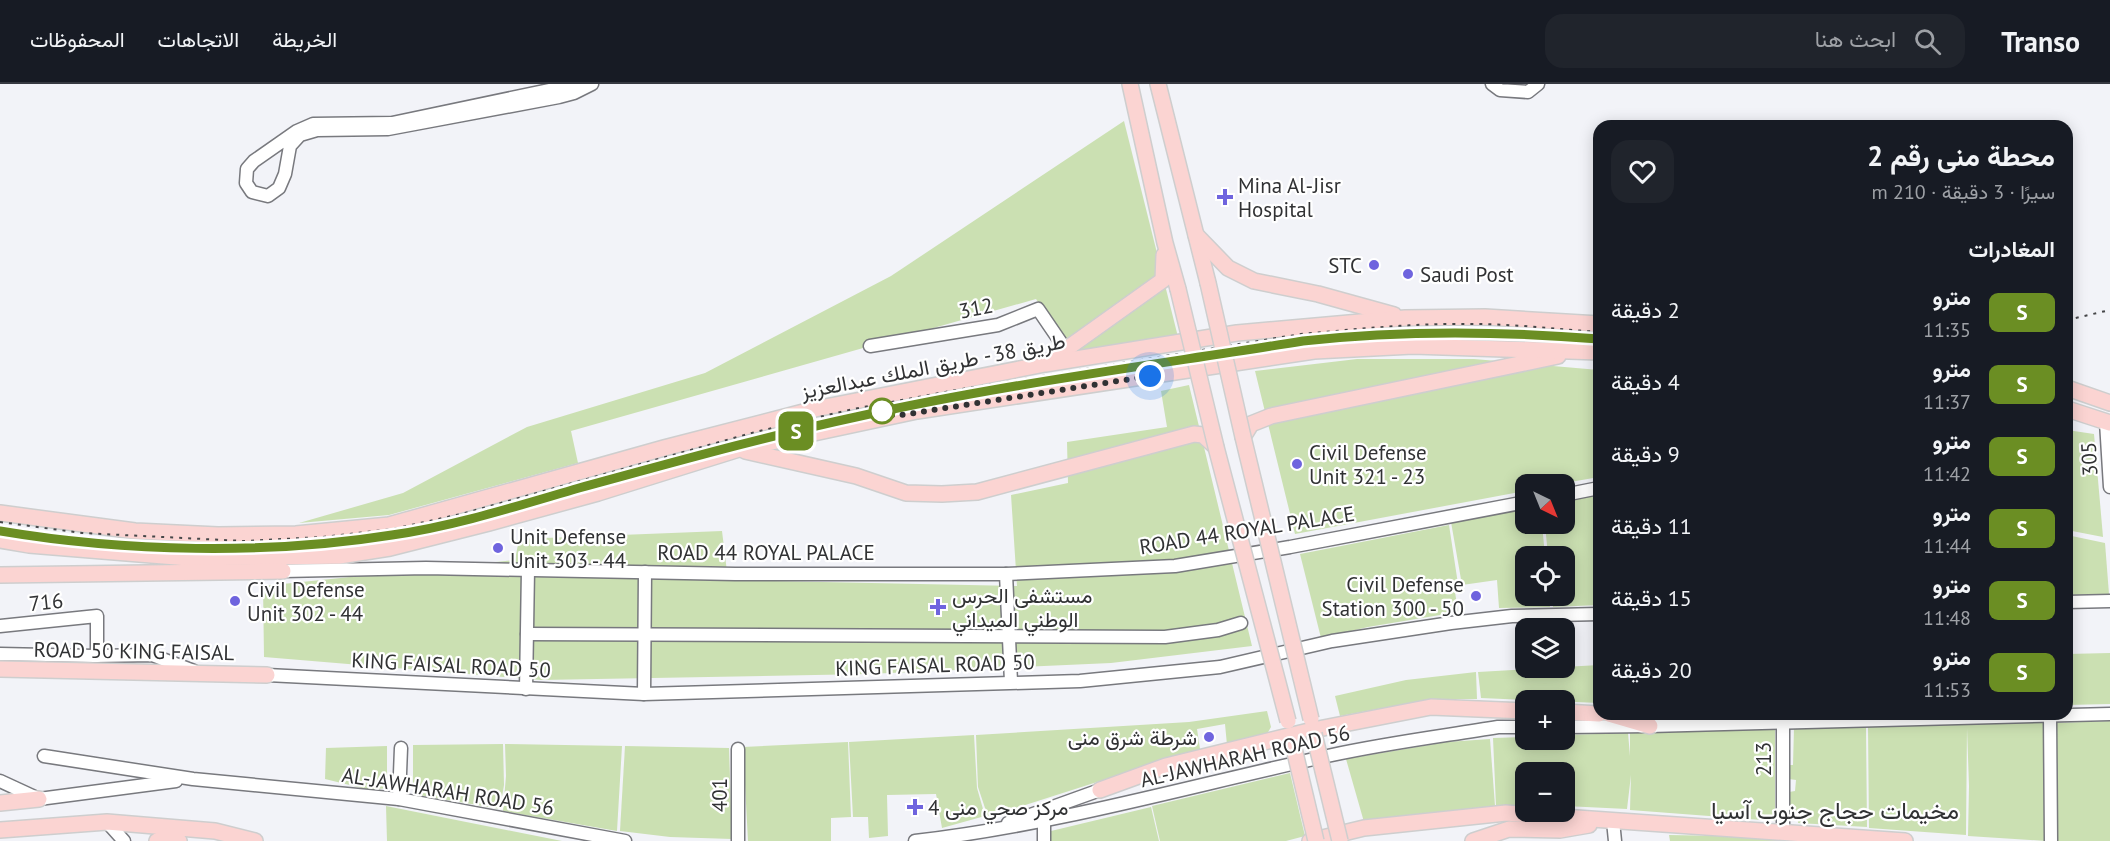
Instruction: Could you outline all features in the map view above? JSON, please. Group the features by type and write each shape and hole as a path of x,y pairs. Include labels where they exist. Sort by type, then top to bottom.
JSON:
{"main road":[{"path":"1130,84 1165,243 1291,732 1316,841"},
{"path":"1158,84 1208,283 1340,841"},
{"path":"1196,235 1228,268 1254,281 1318,294 1406,318"},
{"path":"1045,364 1163,280 1165,243"},
{"name":"طريق 38 - طريق الملك عبدالعزيز","path":"0,513 135,531 218,535 296,534 389,525 664,448 815,409 1045,364 1237,333 1406,318 1485,317 1593,324"},
{"name":"طريق 38 - طريق الملك عبدالعزيز","path":"0,540 29,545 188,558 339,556 390,548 554,505 739,450 917,411 1314,351 1413,346 1593,352"},
{"path":"1243,437 1251,424 1271,416 1581,351"},
{"path":"2073,390 2107,402"},
{"path":"2073,411 2108,426"},
{"path":"739,450 856,476 906,493 942,494 976,492 1194,434 1203,435 1216,447"},
{"name":"ROAD 44 ROYAL PALACE","path":"0,575 283,571"},
{"name":"ROAD 50 KING FAISAL","path":"0,669 267,675"},
{"path":"1100,790 1166,766 1291,732 1431,707 1515,711"},
{"path":"1575,713 1593,714"},
{"path":"0,803 39,799"},
{"path":"1310,841 1365,828 1506,813 1905,841"},
{"path":"1480,839 1509,829 1560,830 1613,821"},
{"path":"0,830 107,822 178,836"},
{"path":"158,841 170,835 215,831 255,841"}],"street":[{"path":"578,84 392,123 313,124 297,131 254,161 247,169 246,183 252,192 268,196 279,188 285,174 290,146 300,135 317,130 388,129 574,93 592,84"},
{"path":"1492,84 1500,90 1528,92 1538,84"},
{"name":"312","path":"870,346 998,325 1038,309 1066,350"},
{"name":"305","path":"2108,426 2110,487"},
{"path":"1575,493 1593,489"},
{"name":"ROAD 44 ROYAL PALACE","path":"283,571 426,568 1006,574 1174,566 1301,545 1515,504"},
{"path":"526,689 528,570"},
{"path":"644,694 645,572"},
{"path":"1006,574 1011,682"},
{"path":"2073,602 2110,601"},
{"name":"KING FAISAL ROAD 50","path":"267,675 644,694 1080,681 1220,667 1332,642 1451,623 1512,616 1593,614"},
{"name":"716","path":"0,626 97,616 97,656"},
{"path":"527,634 1165,637 1218,630 1241,623"},
{"path":"0,654 152,655 201,674"},
{"path":"2073,715 2110,714"},
{"path":"1575,726 1712,720"},
{"path":"1751,720 1783,723 1867,720"},
{"path":"2050,720 2051,841"},
{"name":"213","path":"1783,723 1783,831"},
{"name":"AL-JAWHARAH ROAD 56","path":"915,841 976,834 1044,822 1335,754 1498,727 1515,727"},
{"path":"399,799 401,748"},
{"name":"401","path":"738,749 738,841"},
{"path":"44,756 192,779"},
{"path":"0,782 39,799 192,779"},
{"name":"AL-JAWHARAH ROAD 56","path":"192,779 399,799 625,841"},
{"name":"AL-JAWHARAH ROAD 56","path":"976,834 1100,790"},
{"path":"1613,821 1615,841"},
{"path":"107,822 124,841"},
{"path":"1044,822 1044,841"}],"green space":[{"path":"1124,121 1178,337 1074,354 1036,299 571,431 578,463 389,515 299,523 403,493 527,427 705,373 891,276"},
{"path":"1357,359 1474,359 1593,369 1593,478 1575,481 1575,474 1515,474 1515,493 1295,534 1255,371"},
{"path":"1189,385 1252,646 1111,663 868,674 541,680 264,657 263,586 515,560 519,539 722,531 728,580 1017,586 1011,495 1068,483 1067,442 1167,427 1161,391"},
{"path":"2073,431 2094,434 2103,537 2073,531"},
{"path":"1593,496 1593,605 1553,607 1575,606 1575,546 1547,546 1546,534 1575,534 1575,499"},
{"path":"1515,511 1515,534 1543,534 1544,546 1515,546 1515,606 1550,607 1499,608 1497,580 1462,585 1451,522"},
{"path":"1449,525 1458,584 1454,585 1458,612 1368,627 1321,638 1300,554"},
{"path":"2073,536 2105,543 2109,594 2073,595"},
{"path":"2110,653 2110,704 2073,705 2073,654"},
{"path":"1593,665 1593,703 1575,702 1575,690 1515,690 1515,699 1481,698 1478,672 1515,670 1515,678 1575,678 1575,666"},
{"path":"1476,672 1477,699 1431,699 1340,716 1335,696 1406,680"},
{"path":"1267,711 1271,727 1267,734 1227,745 1225,724 1197,729 1200,749 988,817 978,787 976,735 1189,722"},
{"path":"2110,721 2110,841 2056,841 2056,723"},
{"path":"2046,722 2046,841 1968,836 1967,728 1966,835 1869,828 1868,727"},
{"path":"1866,727 1867,827 1798,823 1799,811 1789,810 1789,792 1795,791 1796,780 1789,779 1789,765 1793,765 1794,728"},
{"path":"1775,729 1775,821 1630,810 1631,775 1627,809 1575,806 1575,762 1515,762 1515,806 1496,806 1493,738 1515,737 1515,750 1575,750 1575,735 1628,733 1630,756 1630,733"},
{"path":"974,735 977,788 985,816 942,828 936,794 887,795 888,836 869,838 868,817 853,817 849,742"},
{"path":"1490,739 1495,806 1364,822 1346,759 1447,742"},
{"path":"848,742 851,817 831,818 831,841 748,841 743,747"},
{"path":"503,744 504,785 500,809 413,794 413,745"},
{"path":"505,744 622,746 617,831 503,811 506,776"},
{"path":"387,746 387,788 370,790 325,779 326,748"},
{"path":"625,746 729,748 732,839 670,837 620,831"},
{"path":"1290,773 1305,836 1286,841 1160,841 1152,806"},
{"path":"386,806 562,841 387,841"},
{"path":"1151,807 1159,841 1051,841 1051,831"},
{"path":"1669,835 1724,836 1806,841 1670,841"}],"railway":[{"path":"2073,319 2110,310"},
{"path":"0,522 82,533 244,541 322,537 393,529 465,513 755,432 853,409 956,390 1301,334 1450,324 1503,325 1593,332"},
{"path":"0,531 74,540"},
{"path":"107,543 170,546"}],"metro line":[{"name":"S","path":"0,531 30,536 142,545 245,548 324,544 394,535 468,519 758,441 855,417 958,396 1303,341 1350,336 1472,332 1593,339"}],"place":[{"name":"Mina Al-Jisr Hospital","path":"1225,197"},
{"name":"STC","path":"1374,265"},
{"name":"Saudi Post","path":"1408,274"},
{"name":"Civil Defense Unit 321 - 23","path":"1297,464"},
{"name":"Unit Defense Unit 303 - 44","path":"498,548"},
{"name":"Civil Defense Station 300 - 50","path":"1476,596"},
{"name":"Civil Defense Unit 302 - 44","path":"235,601"},
{"name":"مستشفى الحرس الوطني الميداني","path":"938,607"},
{"name":"شرطة شرق منى","path":"1209,737"},
{"name":"مركز صحي منى 4","path":"915,807"}],"district":[{"name":"مخيمات حجاج جنوب آسيا","path":"1835,810"}],"route":[{"path":"882,411 895,416 1150,376"}]}
